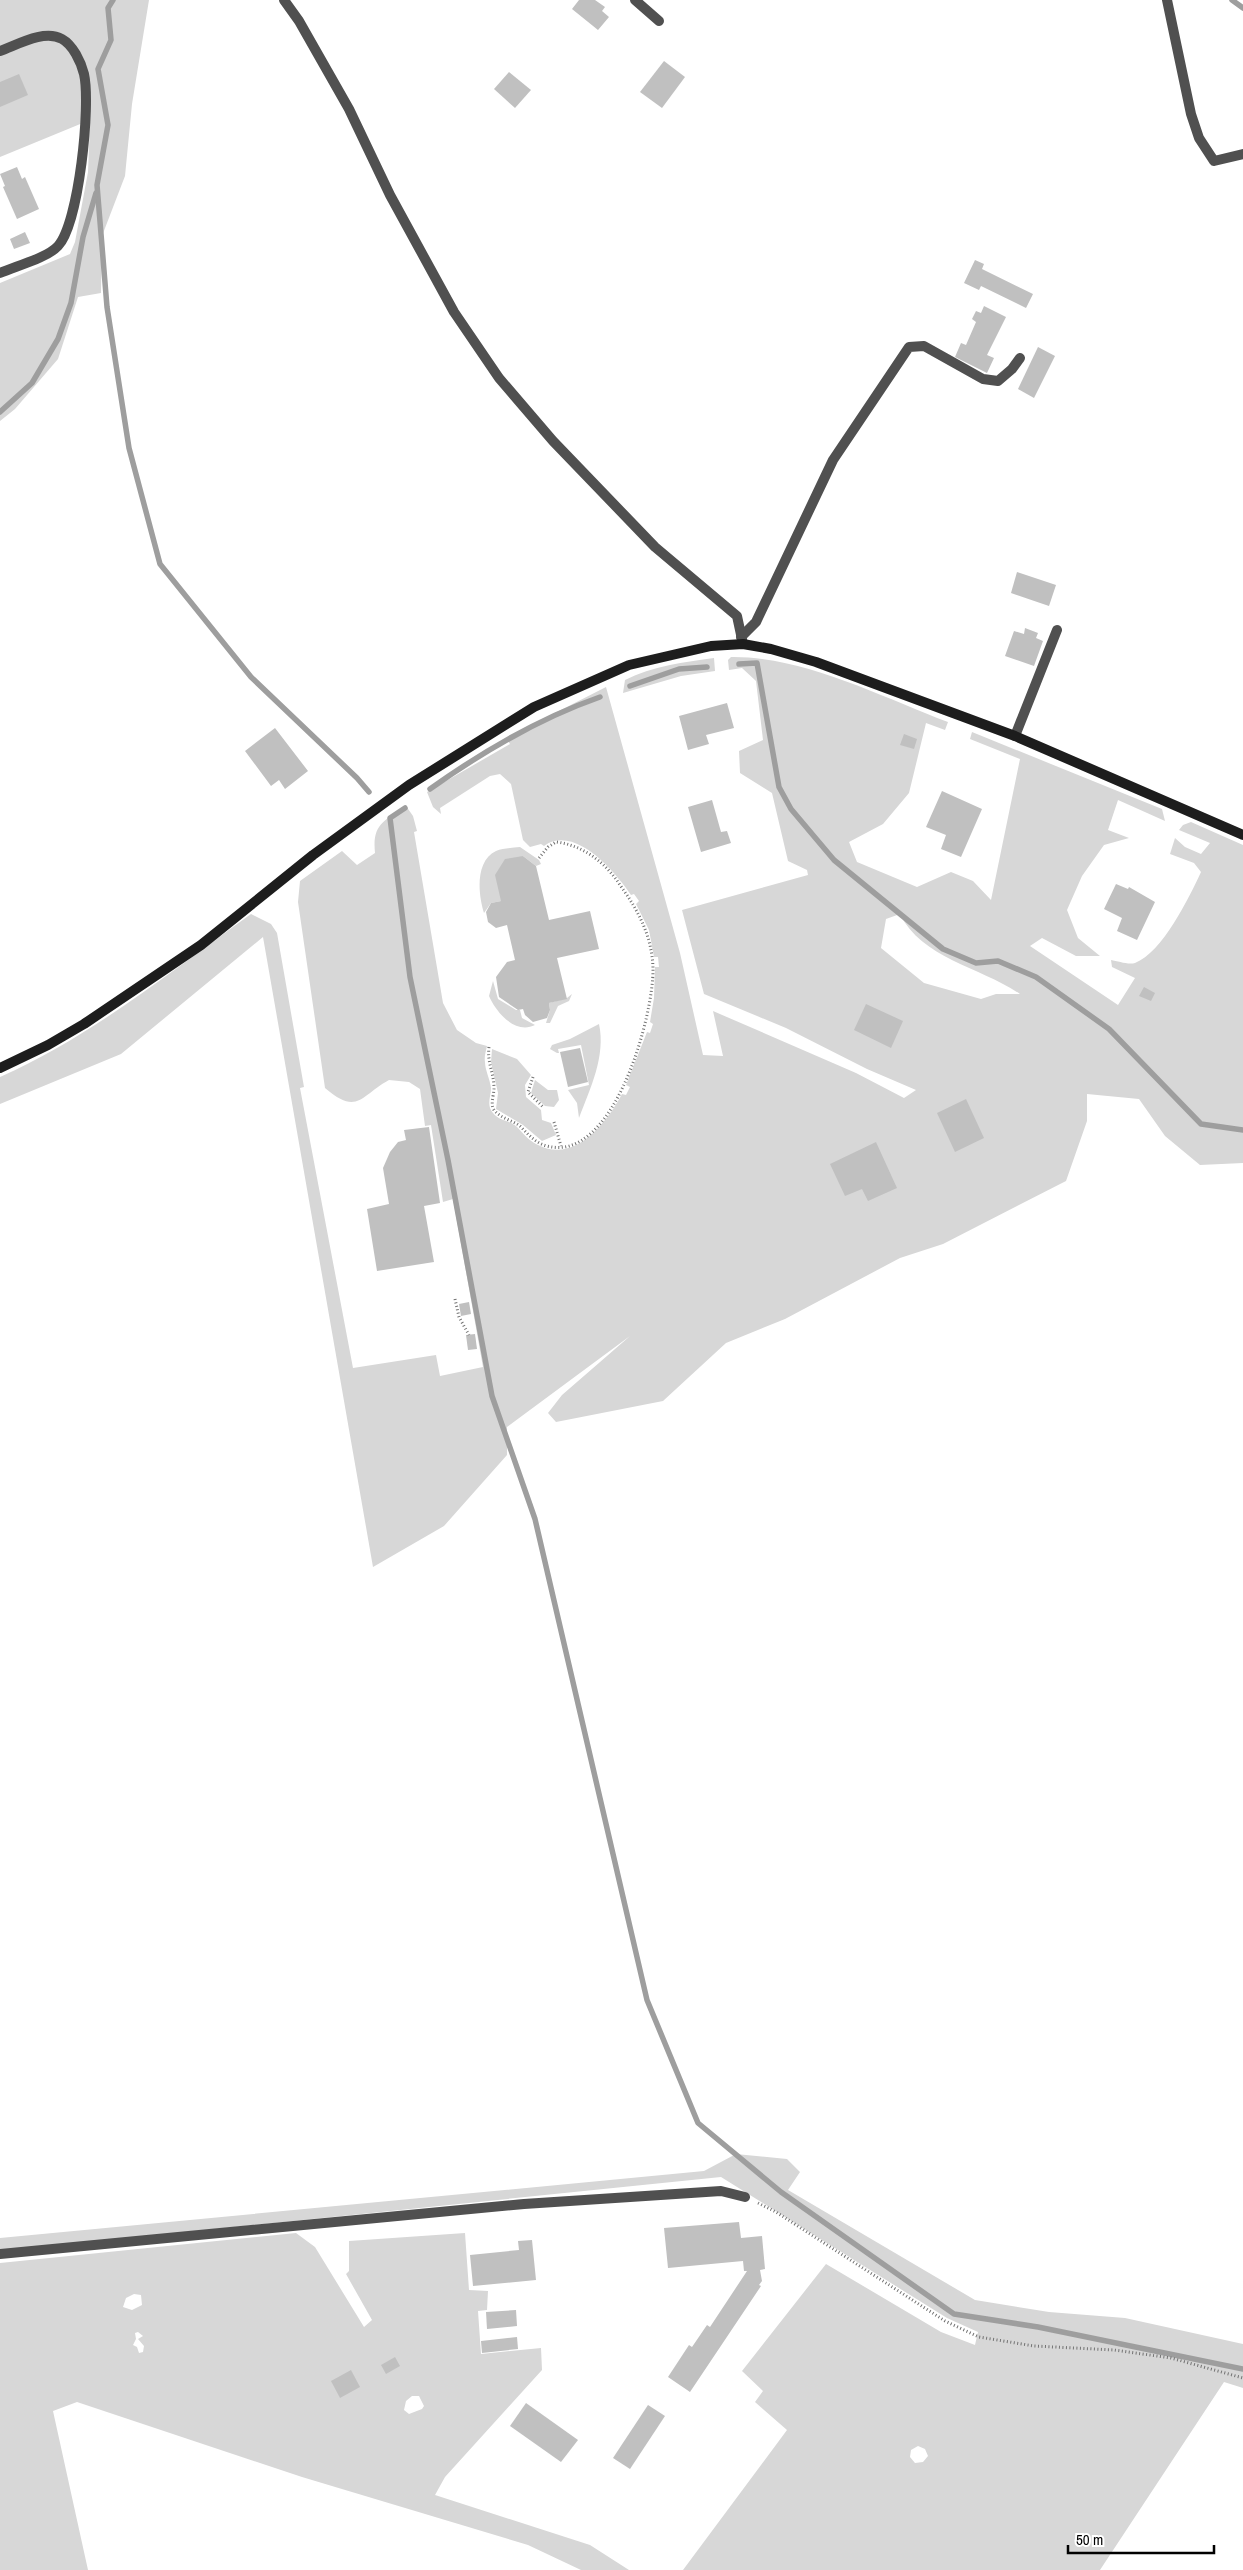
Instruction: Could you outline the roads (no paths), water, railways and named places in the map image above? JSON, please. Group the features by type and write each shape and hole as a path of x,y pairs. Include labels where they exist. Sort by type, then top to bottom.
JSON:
{"street":[{"path":"284,0 299,21 349,109 390,195 454,312 499,378 553,441 655,547 737,616 742,640"},
{"path":"635,0 659,21"},
{"path":"1167,0 1178,60 1199,138 1214,161 1243,154"},
{"path":"0,51 44,36 62,39 75,52 84,74 86,108 81,164 70,219 63,239 52,251 0,273"},
{"path":"742,640 756,622 833,460 909,346 924,346 983,380 998,381 1012,369 1020,358"},
{"path":"1015,736 1057,630"},
{"path":"0,1068 48,1045 84,1024 201,945 313,855 409,785 534,707 629,665 742,640 816,662 1015,736 1243,835"},
{"path":"0,2254 534,2204 721,2191 745,2197"}],"waterway":[{"path":"113,0 108,8 111,40 98,69 108,125 97,185 107,307 129,448 160,564 251,677 357,778 369,792"},
{"path":"1232,0 1243,8"},
{"path":"0,412 32,383 58,339 71,303 83,237 96,193"},
{"path":"739,664 757,663 779,787 791,809 834,860 943,949 976,963 998,961 1036,977 1109,1029 1201,1124 1243,1130"},
{"path":"630,686 679,669 707,667"},
{"path":"430,789 512,737 555,715 600,697"},
{"path":"405,808 390,818 410,977 448,1160 492,1396 535,1519 647,2000 698,2123 781,2192 954,2314 1038,2327 1243,2369"}]}
